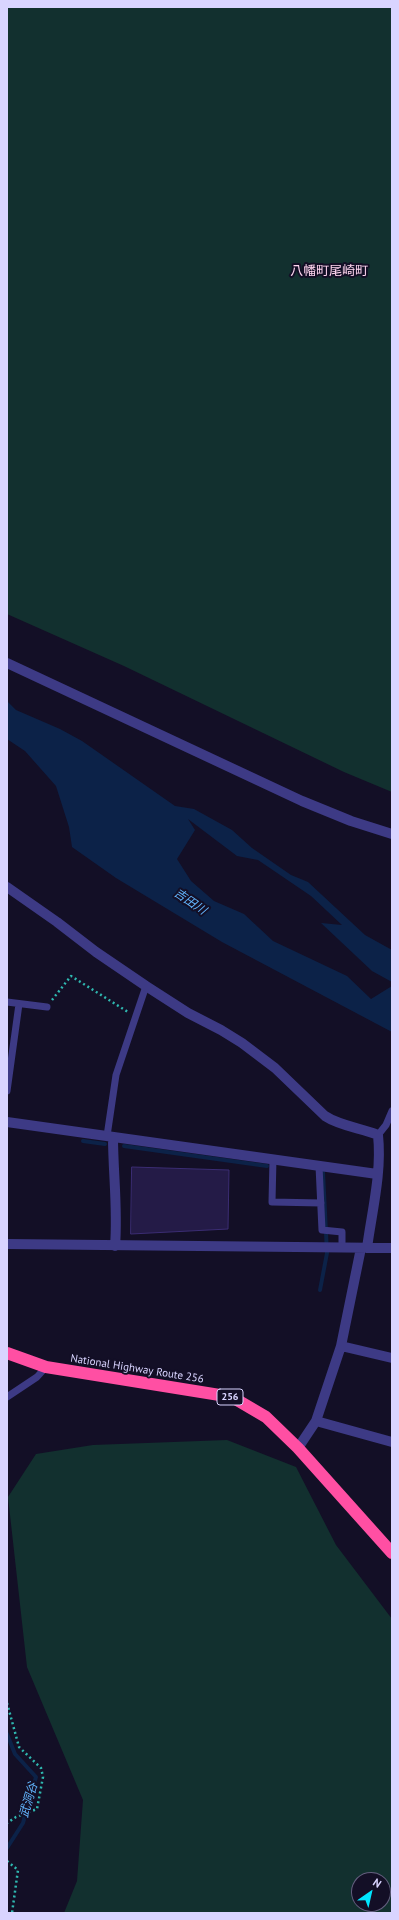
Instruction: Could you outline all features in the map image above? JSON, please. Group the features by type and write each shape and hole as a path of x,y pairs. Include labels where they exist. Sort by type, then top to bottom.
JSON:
{"highway":[{"name":"National Highway Route 256","path":"7,1352 46,1368 232,1397 266,1417 298,1448 392,1553"}],"street":[{"path":"7,663 302,801 351,821 392,834"},
{"path":"7,888 146,986 188,1013 222,1030 242,1043 275,1068 333,1122 378,1134 379,1146 377,1174 364,1248 341,1346 316,1420 298,1448"},
{"path":"7,1122 377,1174"},
{"path":"110,1136 117,1220 115,1246"},
{"path":"7,1244 392,1248"},
{"path":"341,1346 392,1358"},
{"path":"316,1420 392,1442"}],"lane":[{"path":"110,1136 116,1075 146,986"},
{"path":"7,1002 47,1006"},
{"path":"7,1091 19,1004"},
{"path":"378,1134 386,1125 392,1111"},
{"path":"273,1159 272,1202 321,1203"},
{"path":"319,1166 322,1230 342,1232 342,1247"},
{"path":"7,1397 37,1377 46,1368"}],"path":[{"path":"47,1006 71,976 136,1016"},
{"path":"7,1703 19,1747 41,1768 42,1777 37,1809 16,1817 7,1823"},
{"path":"7,1861 18,1870 12,1913"}],"green space":[{"path":"7,7 392,7 392,792 344,772 124,666 7,614"},
{"path":"227,1440 296,1467 336,1545 392,1619 392,1913 64,1913 77,1881 83,1800 27,1667 8,1497 36,1454 93,1445"}],"water":[{"name":"吉田川","path":"7,701 16,710 60,729 82,741 175,806 194,809 232,830 252,848 291,875 308,882 365,935 392,950 392,982 372,971 321,923 342,925 311,896 258,860 237,856 188,819 195,830 177,859 191,881 214,901 244,914 273,941 347,976 371,999 392,986 392,1032 222,942 116,878 72,847 69,827 56,786 25,751 7,739"}],"building":[{"path":"132,1167 229,1170 228,1229 131,1234"}],"waterway":[{"path":"83,1141 105,1144"},
{"path":"124,1146 267,1166"},
{"path":"320,1290 327,1253 323,1172"},
{"name":"武洞谷","path":"7,1734 15,1754 36,1777 23,1823 7,1848"}],"district":[{"name":"八幡町尾崎町","path":"329,271"}]}
